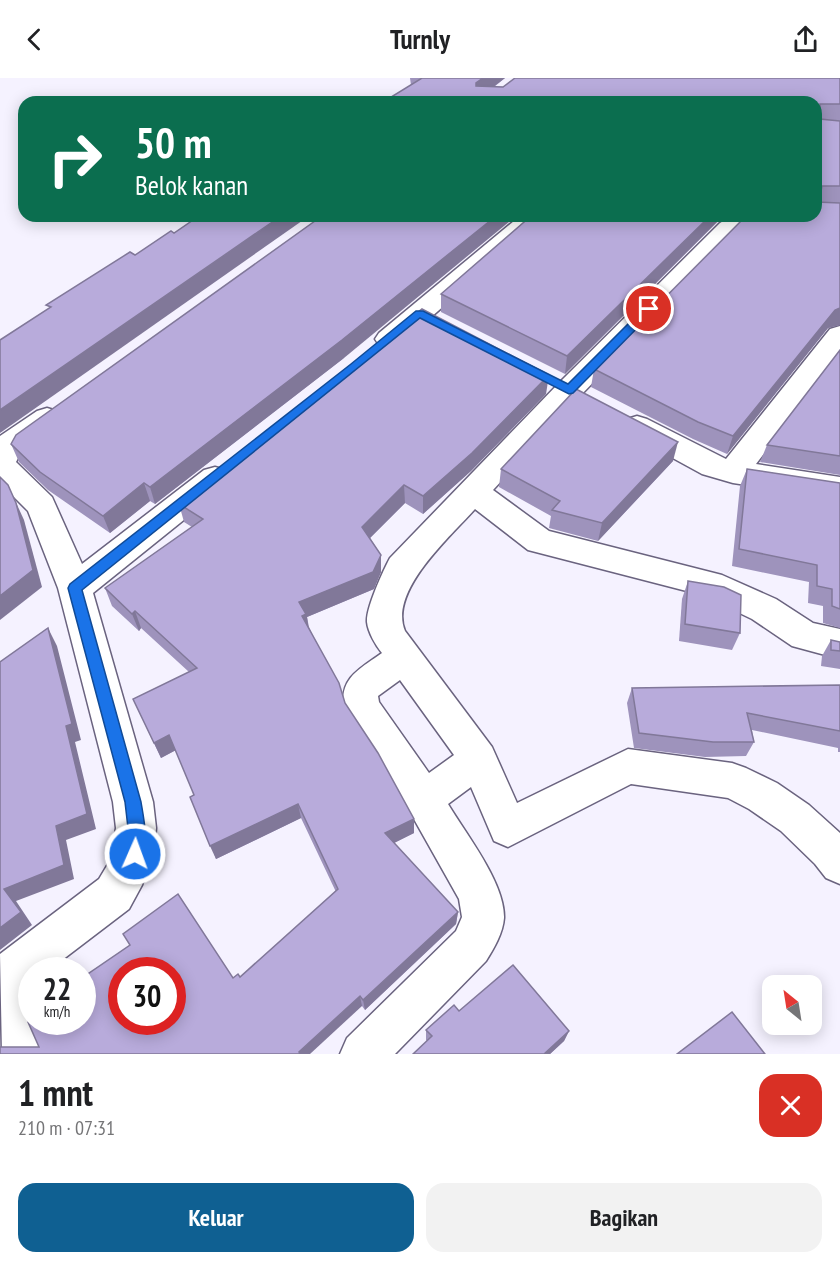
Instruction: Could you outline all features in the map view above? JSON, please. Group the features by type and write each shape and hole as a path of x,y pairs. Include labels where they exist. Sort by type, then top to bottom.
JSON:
{"street":[{"path":"364,359 528,222"},
{"path":"739,222 729,228 580,395 473,491 402,567 390,597 384,621 391,639 479,759 508,828 628,766 732,781 763,795 795,818 829,850 840,864"},
{"path":"419,314 449,329"},
{"path":"733,472 840,335"},
{"path":"580,395 713,466 733,472 840,488"},
{"path":"0,981 114,894 127,875 135,854 137,828 133,802 75,588 41,505 5,469 1,462 10,444 65,405"},
{"path":"75,588 234,463"},
{"path":"473,491 539,542 710,584 758,606 804,636 840,644"},
{"path":"363,1054 471,946 480,931 483,917 479,894 424,799 362,707 360,695 362,688 405,656"},
{"path":"424,799 479,759"},
{"path":"0,1003 26,1054"}],"building":[{"path":"422,78 483,78 476,83 476,86 503,87 515,78 840,78 840,104 822,104 822,96 393,96"},
{"path":"822,119 840,121 840,186 822,186"},
{"path":"822,202 840,203 840,308 835,310 733,436 698,422 594,369 740,222 822,222"},
{"path":"190,222 272,222 0,410 0,340 51,307 46,305 130,252 135,255 171,231 174,233"},
{"path":"314,222 489,222 342,340 150,487 144,483 103,516 40,472 11,444 16,435"},
{"path":"524,222 704,222 567,356 441,294"},
{"path":"422,309 549,375 472,453 423,496 404,485 362,527 381,555 373,572 299,602 306,614 302,616 339,683 345,703 378,753 414,819 385,833 458,912 363,1000 360,996 299,1052 300,1054 0,1054 0,1047 39,1047 34,1035 96,1035 96,968 108,960 108,1035 186,1035 186,957 113,957 130,945 123,934 178,894 233,978 238,974 240,977 338,889 298,804 210,846 190,797 194,795 169,735 154,743 133,699 197,668 135,611 132,614 105,588 203,519 179,504"},
{"path":"840,350 840,456 767,445"},
{"path":"576,389 678,442 602,523 552,510 560,501 501,469"},
{"path":"747,469 840,483 840,609 832,606 832,589 817,586 817,565 739,549"},
{"path":"0,477 8,485 16,503 33,570 0,596"},
{"path":"688,581 724,587 741,595 740,633 685,624"},
{"path":"48,628 72,724 66,726 87,814 56,826 64,865 4,889 21,912 0,928 0,662"},
{"path":"831,640 840,642 840,651 831,650"},
{"path":"840,685 840,731 747,713 754,742 713,742 639,733 632,688"},
{"path":"513,965 569,1031 544,1054 413,1054 432,1036 426,1030 454,1005 459,1011"},
{"path":"732,1012 765,1054 677,1054"}],"route":[{"path":"135,854 137,828 133,802 75,588 419,314 569,390 649,309"}]}
